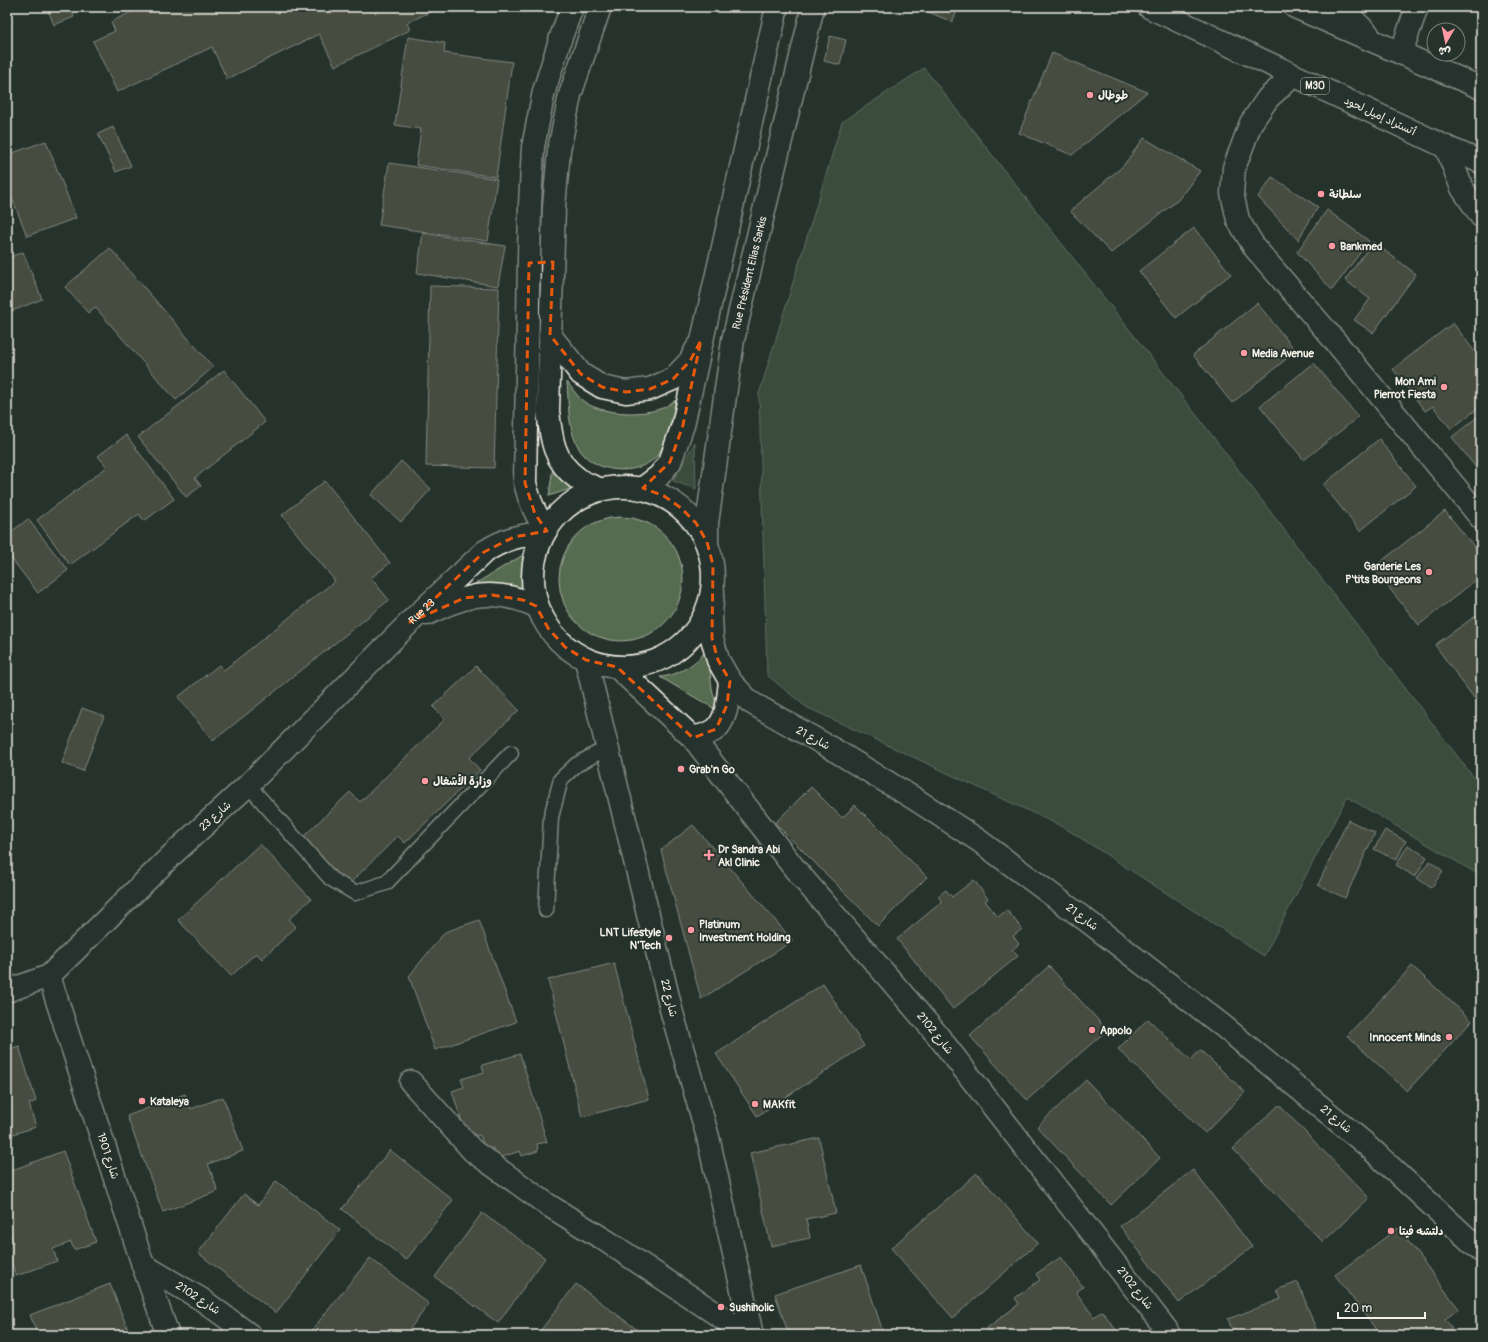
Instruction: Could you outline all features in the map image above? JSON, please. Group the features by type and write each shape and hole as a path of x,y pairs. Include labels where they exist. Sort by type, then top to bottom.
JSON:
{"main road":[{"path":"545,530 535,514 525,483 530,205 533,147 544,91 561,36 572,7"},
{"path":"599,489 577,478 560,461 551,438 548,410 554,207 559,150 570,95 600,7"},
{"path":"643,488 659,476 670,462 683,425 777,7"},
{"name":"Rue Président Elias Sarkis","path":"707,542 707,523 733,340 813,7"},
{"name":"أتستراد إميل لحود","path":"1149,7 1293,76 1481,162"},
{"path":"1295,7 1481,88"},
{"path":"1341,7 1375,42"},
{"path":"1401,53 1417,7"},
{"path":"1293,76 1268,98 1251,123 1234,168 1232,193 1238,220 1255,248 1335,341 1481,518"},
{"path":"1446,147 1462,188 1481,216"},
{"path":"529,263 553,262"},
{"path":"550,335 581,374 602,387 626,392 650,389 673,379 690,361 701,340"},
{"path":"621,486 643,488 664,496 681,508 696,523 707,542 713,565 713,590 705,616 690,638 669,655 644,665 617,667 601,665 586,660 565,647 548,628 536,606 532,581 534,556 545,530 568,504 599,489 621,486"},
{"name":"Rue 23","path":"410,622 484,552 498,543 514,537 545,530"},
{"name":"شارع 21","path":"713,590 710,614 712,638 718,660 730,681 750,702 916,799 978,840 1090,923 1223,1026 1368,1146 1481,1251"},
{"name":"Rue 23","path":"410,622 448,604 464,598 480,595 492,595 523,600 536,606"},
{"name":"شارع 23","path":"7,991 49,976 173,854 248,785 410,622"},
{"name":"شارع 22","path":"586,660 672,1013 708,1137 752,1335"},
{"name":"شارع 2102","path":"617,667 692,738 796,868 935,1032 1166,1329 1169,1335"},
{"path":"692,738 707,734 716,729 724,715 727,705 730,681"},
{"name":"شارع 1901","path":"49,976 143,1265 168,1335"},
{"path":"411,1082 473,1150 548,1205 605,1240 748,1335"},
{"name":"شارع 2102","path":"143,1265 201,1299 250,1335"}],"lane":[{"path":"546,910 551,817 561,779 576,765 608,747"},
{"path":"248,785 331,879 355,893 386,883 511,753"}],"highlighted area":[{"path":"553,262 550,335 581,374 602,387 626,392 650,389 673,379 690,361 701,340 683,425 670,462 643,488 664,496 681,508 696,523 707,542 713,565 712,638 718,660 730,681 727,705 716,729 693,738 617,667 586,660 565,647 548,628 536,606 523,600 492,595 464,598 410,622 484,552 514,537 547,531 535,514 525,483 529,263"}],"green space":[{"path":"924,68 1201,421 1481,787 1481,876 1347,797 1264,956 1065,828 806,707 767,675 759,394 842,122"},
{"path":"567,382 578,396 586,403 594,407 614,412 647,412 665,407 676,400 671,422 660,452 648,463 638,468 627,470 605,468 595,464 587,458 580,450 573,434 569,417"},
{"path":"695,442 696,489 673,481"},
{"path":"554,459 576,487 549,496"},
{"path":"627,517 645,521 656,527 669,539 679,555 683,579 679,603 673,614 661,627 639,639 615,641 597,637 586,631 573,619 561,597 559,573 563,555 569,544 581,531 603,519"},
{"path":"523,555 523,589 473,585"},
{"path":"708,648 712,689 720,712 660,677 673,674 687,668 699,659"}],"building":[{"path":"47,7 70,7 74,17 54,25"},
{"path":"141,7 440,7 407,23 410,30 335,66 319,34 227,79 212,47 117,92 93,41 115,31 111,22"},
{"path":"917,7 959,7 952,22"},
{"path":"830,36 846,40 840,65 824,61"},
{"path":"408,37 445,43 444,53 512,62 496,177 416,165 421,129 395,125"},
{"path":"1052,53 1147,92 1072,155 1019,133"},
{"path":"113,127 131,166 116,172 98,134"},
{"path":"1144,138 1200,171 1178,200 1111,253 1070,211 1123,166"},
{"path":"46,141 76,218 27,236 7,185 7,155"},
{"path":"389,163 497,179 488,241 379,225"},
{"path":"1272,177 1318,207 1298,240 1258,197"},
{"path":"1327,210 1369,241 1332,290 1297,252"},
{"path":"1194,228 1231,274 1176,318 1139,271"},
{"path":"423,233 505,246 498,286 417,273"},
{"path":"1373,242 1416,274 1373,333 1354,320 1370,299 1345,280"},
{"path":"110,248 213,367 176,400 95,307 88,313 65,287"},
{"path":"23,252 42,299 7,313 7,258"},
{"path":"430,286 499,288 494,468 426,466"},
{"name":"Media Avenue","path":"1257,303 1296,351 1232,403 1193,355"},
{"name":"Mon Ami Pierrot Fiesta","path":"1453,323 1481,360 1481,406 1451,429 1433,406 1425,411 1393,369"},
{"path":"1314,363 1358,417 1304,460 1260,406"},
{"path":"224,370 265,422 195,478 201,486 186,497 138,437"},
{"path":"1481,414 1481,474 1452,437"},
{"path":"126,435 174,499 144,521 139,514 70,565 37,520 107,467 98,456"},
{"path":"1379,439 1416,486 1360,531 1323,485"},
{"path":"401,461 431,489 401,522 371,495"},
{"path":"325,481 390,563 371,578 389,600 213,741 178,697 219,665 224,670 335,581 282,515"},
{"name":"Garderie Les P'tits Bourgeons","path":"1445,511 1481,555 1481,576 1419,625 1373,568"},
{"path":"28,519 68,570 38,593 7,553 7,535"},
{"path":"1481,612 1481,693 1474,698 1435,645"},
{"name":"وزارة الأشغال","path":"476,666 519,710 469,758 480,770 405,843 398,836 348,885 302,838 350,792 360,802 445,719 433,707"},
{"path":"82,708 104,716 83,771 62,763"},
{"path":"811,787 842,818 855,805 927,877 878,926 775,823"},
{"path":"1348,820 1375,833 1345,898 1318,885"},
{"path":"693,825 793,941 701,999 661,850"},
{"path":"1385,830 1406,841 1396,860 1374,849"},
{"path":"260,844 311,899 289,919 296,927 262,959 256,953 231,976 178,920"},
{"path":"1408,845 1427,857 1415,877 1396,865"},
{"path":"1430,861 1443,871 1431,888 1417,878"},
{"path":"974,880 988,899 985,901 998,917 1007,910 1022,929 1013,936 1019,944 1012,950 1018,956 953,1009 897,939 942,902 938,896 946,890 952,897"},
{"path":"479,920 516,1022 435,1050 409,976 445,932"},
{"path":"614,963 649,1099 582,1117 548,980"},
{"path":"1049,966 1107,1030 1027,1100 970,1036"},
{"path":"1412,966 1472,1021 1407,1091 1347,1036"},
{"path":"823,984 864,1046 757,1116 716,1054"},
{"path":"1148,1019 1191,1060 1200,1050 1245,1092 1205,1133 1118,1049"},
{"path":"19,1046 36,1101 29,1104 36,1127 7,1136 7,1050"},
{"path":"520,1054 547,1142 537,1144 538,1151 522,1156 520,1151 496,1159 493,1148 485,1150 480,1135 467,1138 452,1091 464,1087 461,1079 484,1072 482,1065"},
{"path":"1086,1080 1160,1158 1111,1205 1037,1127"},
{"path":"185,1094 191,1109 223,1097 243,1151 208,1164 218,1191 163,1212 127,1116"},
{"path":"1279,1105 1369,1198 1323,1242 1233,1149"},
{"path":"819,1138 836,1213 806,1219 810,1238 771,1246 750,1153"},
{"path":"390,1150 453,1200 406,1260 342,1209"},
{"path":"63,1151 96,1242 74,1250 71,1242 53,1249 57,1261 16,1276 7,1251 7,1244 13,1242 7,1224 7,1172"},
{"path":"1193,1170 1252,1247 1179,1303 1120,1226"},
{"path":"977,1173 1038,1243 953,1318 891,1248"},
{"path":"276,1181 340,1230 276,1313 198,1253 244,1194 258,1205"},
{"path":"482,1213 545,1258 498,1323 435,1277"},
{"path":"1398,1228 1459,1309 1445,1319 1452,1328 1442,1335 1380,1335 1335,1275"},
{"path":"1061,1257 1083,1287 1076,1292 1094,1317 1102,1311 1120,1335 992,1335 987,1328 1019,1304 1015,1298 1040,1280 1036,1274"},
{"path":"370,1258 429,1304 405,1335 308,1335"},
{"path":"861,1265 884,1335 789,1335 775,1294"},
{"path":"1298,1282 1318,1335 1234,1335 1228,1319 1281,1299 1277,1290"},
{"path":"110,1284 130,1335 38,1335 30,1315"},
{"path":"576,1284 639,1331 636,1335 537,1335"}],"place":[{"name":"طوطال","path":"1090,95"},
{"name":"سلطانة","path":"1321,194"},
{"name":"Bankmed","path":"1332,246"},
{"name":"Media Avenue","path":"1244,353"},
{"name":"Mon Ami Pierrot Fiesta","path":"1444,387"},
{"name":"Garderie Les P'tits Bourgeons","path":"1429,572"},
{"name":"Grab'n Go","path":"681,769"},
{"name":"وزارة الأشغال","path":"425,781"},
{"name":"Dr Sandra Abi Akl Clinic","path":"709,855"},
{"name":"Platinum Investment Holding","path":"691,930"},
{"name":"LNT Lifestyle N'Tech","path":"669,938"},
{"name":"Appolo","path":"1092,1030"},
{"name":"Innocent Minds","path":"1449,1037"},
{"name":"Kataleya","path":"142,1101"},
{"name":"MAKfit","path":"755,1104"},
{"name":"دلتشه فيتا","path":"1391,1231"},
{"name":"Sushiholic","path":"721,1307"}]}
